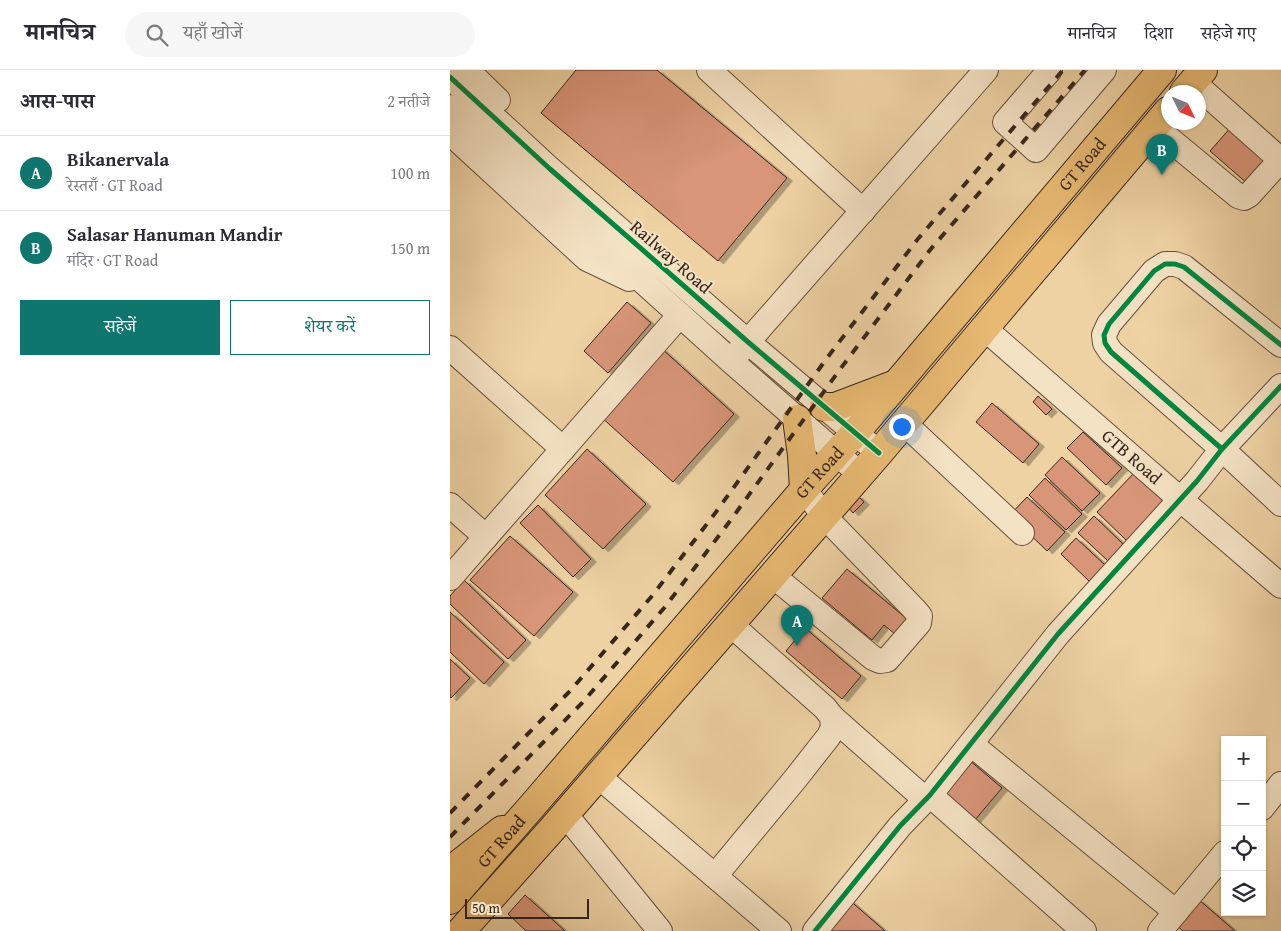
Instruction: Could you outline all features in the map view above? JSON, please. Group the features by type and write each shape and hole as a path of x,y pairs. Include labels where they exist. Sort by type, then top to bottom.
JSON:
{"main road":[{"name":"GT Road","path":"450,900 534,805 804,489 855,433 1162,70"},
{"name":"GT Road","path":"461,931 879,453 1161,120"},
{"path":"824,407 835,406 895,384"},
{"path":"797,419 804,489"},
{"name":"GT Road","path":"450,871 534,805"},
{"name":"GT Road","path":"476,931 560,820"}],"street":[{"path":"467,70 524,126 623,215 667,272"},
{"path":"731,361 986,70"},
{"path":"1050,70 1005,122 1036,150 1104,70"},
{"path":"722,74 863,211"},
{"name":"Railway Road","path":"450,77 550,169 667,272 879,453"},
{"path":"1173,130 1238,196 1244,198 1249,195 1276,165 1277,158 1274,154 1206,93"},
{"name":"Railway Road","path":"450,107 731,361 860,474"},
{"path":"450,133 587,259 653,291"},
{"path":"1281,345 1184,267 1175,264 1165,264 1154,271 1109,324 1104,335 1105,343 1111,352 1222,449 1281,504"},
{"path":"450,578 680,315"},
{"name":"GTB Road","path":"984,328 1281,586"},
{"path":"450,348 563,449"},
{"path":"815,931 900,826 928,797 1058,634 1180,499 1222,449 1281,386"},
{"path":"904,423 1022,533"},
{"path":"772,576 873,658 880,661 887,660 919,623 920,616 824,516 804,489"},
{"path":"450,505 486,537"},
{"path":"730,624 825,708 832,717 1084,931"},
{"path":"715,876 829,736 833,727 832,717"},
{"path":"971,744 1176,912"},
{"path":"598,776 779,931"},
{"path":"1266,803 1281,784"},
{"path":"560,820 660,931"},
{"path":"1160,931 1221,859"}],"building":[{"path":"576,70 657,70 787,178 718,261 541,113"},
{"path":"1232,126 1271,160 1249,185 1210,151"},
{"path":"627,302 651,323 608,373 584,351"},
{"path":"661,348 734,414 673,482 600,416"},
{"path":"1038,396 1052,409 1046,415 1033,402"},
{"path":"992,403 1039,444 1023,463 976,422"},
{"path":"1083,432 1122,468 1106,485 1067,448"},
{"path":"587,449 646,504 603,549 545,495"},
{"path":"1062,457 1100,493 1082,511 1045,475"},
{"path":"1134,473 1164,502 1127,541 1097,512"},
{"path":"1045,478 1082,514 1066,530 1029,495"},
{"path":"857,495 864,502 853,513 847,506"},
{"path":"1027,497 1065,532 1047,551 1010,515"},
{"path":"538,505 591,559 573,577 520,523"},
{"path":"1094,516 1123,544 1108,561 1078,533"},
{"path":"510,536 573,592 534,636 470,580"},
{"path":"1076,538 1106,566 1091,583 1061,554"},
{"path":"847,569 913,624 901,639 884,625 872,640 822,598"},
{"path":"464,580 526,640 508,659 450,604 450,596"},
{"path":"450,612 504,662 484,684 450,652"},
{"path":"805,628 861,676 842,699 786,651"},
{"path":"450,659 470,678 451,698 450,697"},
{"path":"968,759 1002,788 969,827 935,798"},
{"path":"525,895 565,931 526,931 508,914"},
{"path":"847,898 885,931 819,931"},
{"path":"1198,899 1235,931 1183,931 1176,925"}],"railway":[{"path":"450,813 570,691 652,596 716,512 827,358 917,240 1063,70"},
{"path":"450,837 582,703 665,607 930,250 1085,70"}],"cycle path":[{"path":"450,77 550,169 748,342 879,453"},
{"path":"1222,449 1111,352 1105,343 1104,335 1109,324 1154,271 1165,264 1175,264 1184,267 1281,345"},
{"path":"815,931 900,826 930,795 1058,634 1197,481 1222,449 1281,386"}],"place":[{"name":"Salasar Hanuman Mandir","path":"1162,175"},
{"name":"Bikanervala","path":"797,646"}]}
